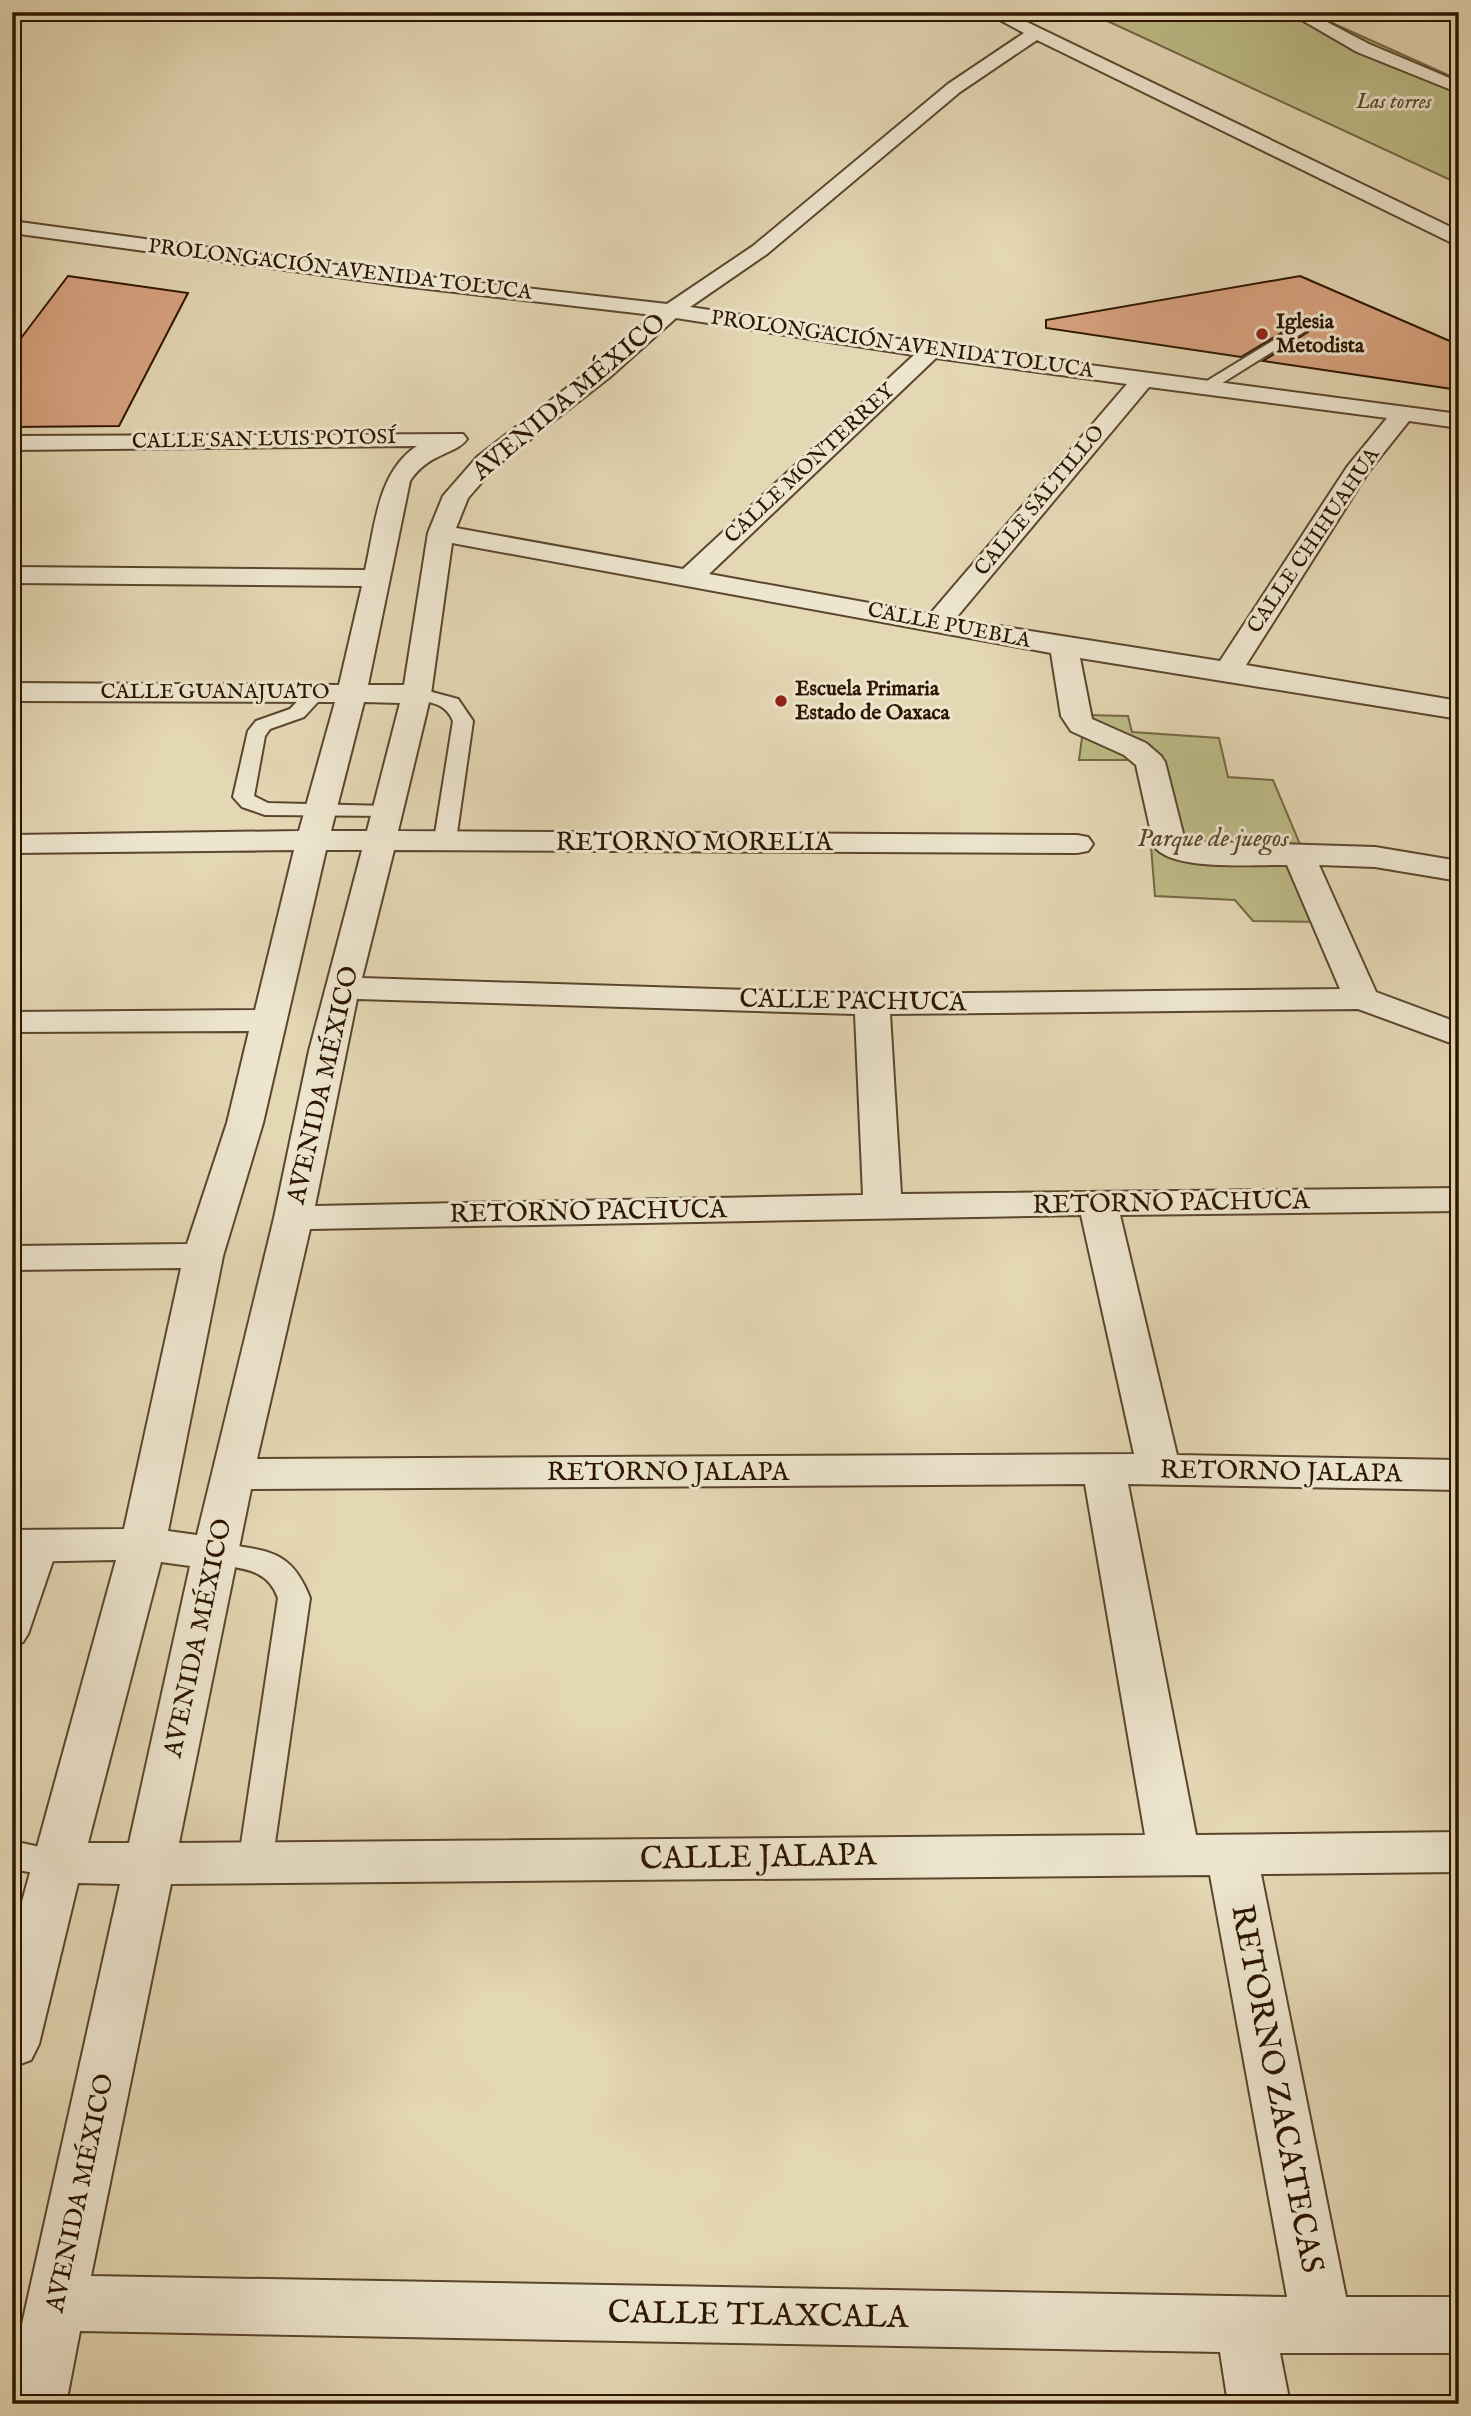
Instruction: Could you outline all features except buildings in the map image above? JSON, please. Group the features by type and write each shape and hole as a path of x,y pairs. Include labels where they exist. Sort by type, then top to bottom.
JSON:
{"street":[{"path":"993,12 1459,239"},
{"path":"1296,12 1363,48 1459,88"},
{"name":"AVENIDA MÉXICO","path":"35,2404 232,1474 293,1218 327,1051 417,694 441,533 456,496 486,462 602,372 671,311 760,250 954,88 1036,33"},
{"path":"1363,48 1439,59"},
{"name":"PROLONGACIÓN AVENIDA TOLUCA","path":"12,227 403,280 671,311 931,351 1459,421"},
{"path":"36,250 60,250"},
{"name":"CALLE MONTERREY","path":"689,578 931,351"},
{"name":"CALLE SALTILLO","path":"937,623 1143,379"},
{"name":"CALLE CHIHUAHUA","path":"1228,671 1359,467 1402,414"},
{"name":"CALLE SAN LUIS POTOSÍ","path":"12,443 517,437"},
{"name":"AVENIDA MÉXICO","path":"12,2044 35,1859 143,1544 203,1256 244,1123 352,692 398,481 410,461 455,439"},
{"name":"CALLE PUEBLA","path":"441,533 1064,647 1228,671 1459,710"},
{"path":"12,575 377,578"},
{"path":"1064,647 1076,716 1081,724 1145,755 1150,762 1170,846 1184,853 1375,857 1459,871"},
{"name":"CALLE GUANAJUATO","path":"12,692 417,694"},
{"name":"RETORNO MORELIA","path":"317,827 384,826 444,841 1077,844"},
{"path":"12,844 317,827"},
{"path":"1298,854 1362,999 1459,1035"},
{"name":"CALLE PACHUCA","path":"344,988 872,1004 1362,999"},
{"path":"872,1004 883,1206"},
{"path":"12,1022 269,1020"},
{"name":"RETORNO PACHUCA","path":"293,1218 883,1206 1459,1199"},
{"path":"1098,1204 1159,1469"},
{"path":"12,1258 203,1256"},
{"name":"RETORNO JALAPA","path":"232,1474 1159,1469 1459,1475"},
{"path":"1104,1470 1174,1854"},
{"path":"27,1546 143,1544 215,1553"},
{"name":"CALLE JALAPA","path":"35,1859 150,1865 1459,1852"},
{"name":"RETORNO ZACATECAS","path":"1231,1853 1322,2325"},
{"name":"CALLE TLAXCALA","path":"57,2303 1245,2325 1459,2325"},
{"path":"1245,2325 1259,2404"}],"lane":[{"path":"1205,387 1302,327"},
{"path":"317,692 297,713 263,725 255,735 243,797 265,809 317,827"},
{"path":"417,694 444,698 454,704 463,721 444,841"},
{"path":"12,1634 27,1546"},
{"path":"215,1553 270,1564 286,1577 295,1598 255,1864"}],"green space":[{"name":"Las torres","path":"1088,12 1308,12 1459,80 1459,184"},
{"name":"Parque de juegos","path":"1085,715 1128,716 1132,732 1219,738 1228,777 1273,780 1302,849 1323,922 1253,921 1235,900 1155,896 1144,760 1079,760"}],"place":[{"name":"Iglesia Metodista","path":"1262,334"},
{"name":"Escuela Primaria Estado de Oaxaca","path":"781,701"}]}
